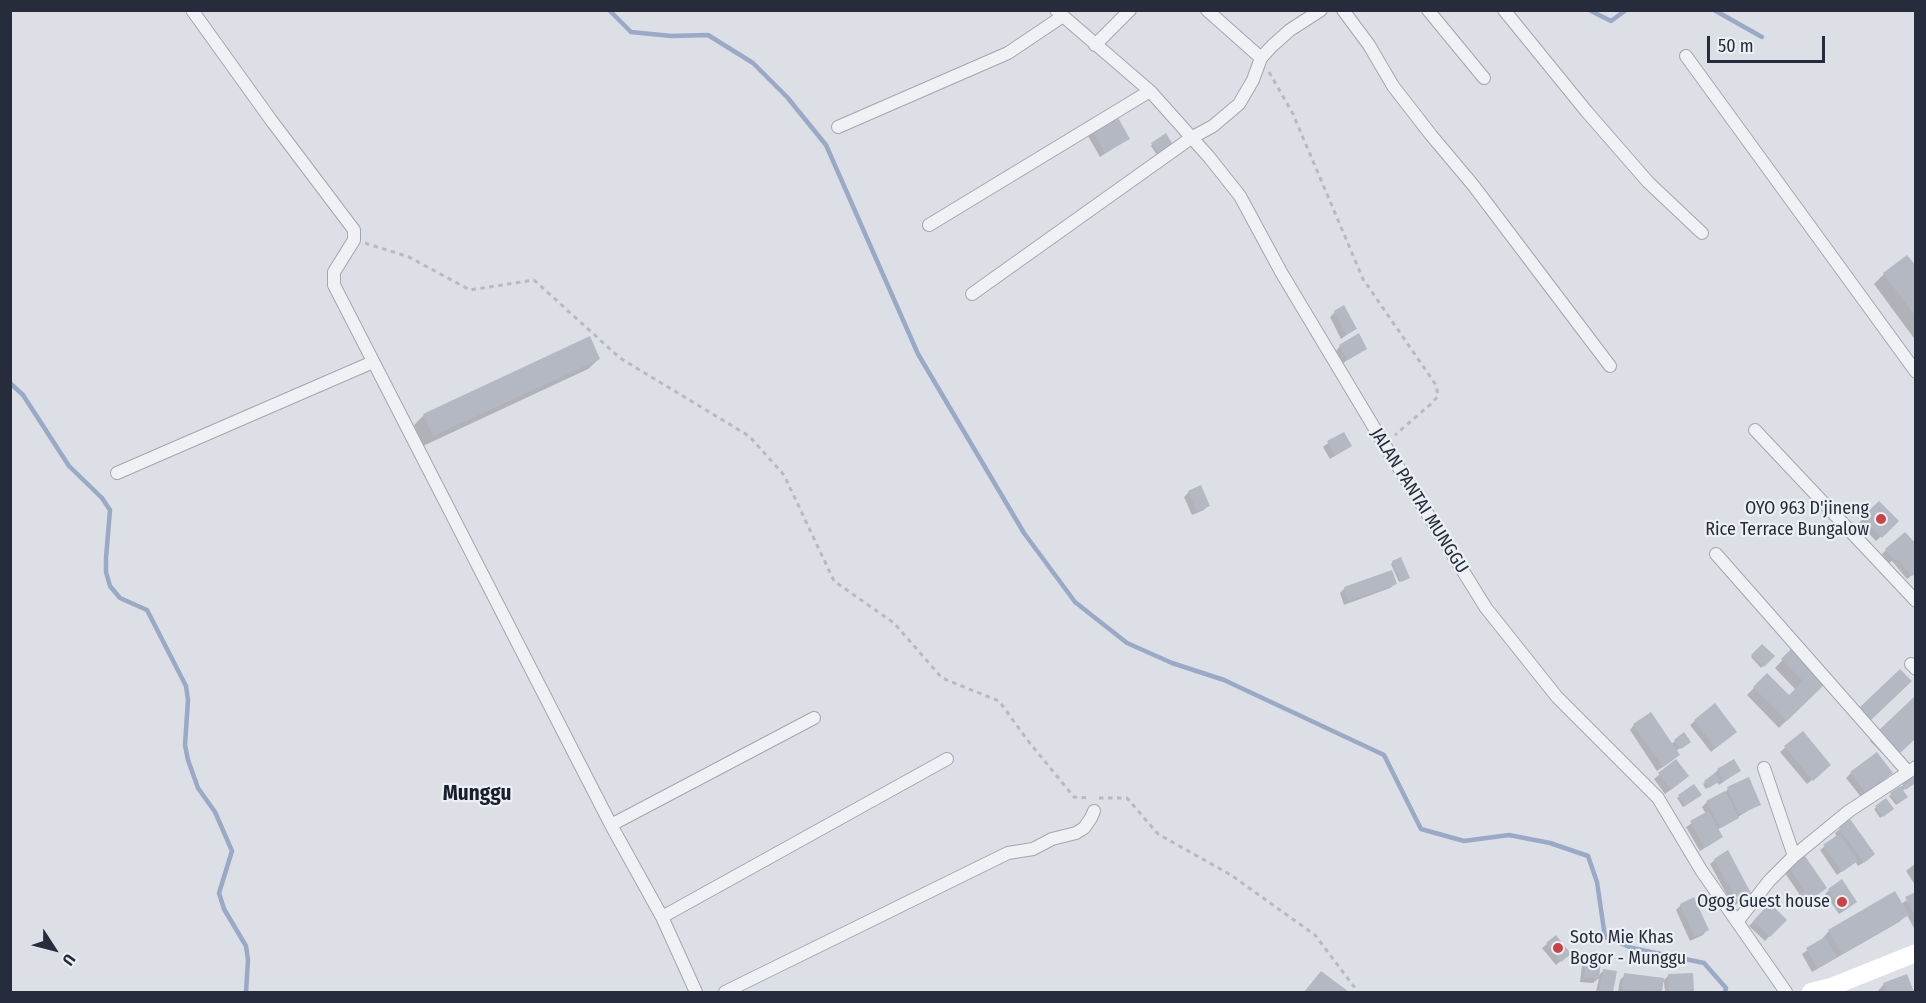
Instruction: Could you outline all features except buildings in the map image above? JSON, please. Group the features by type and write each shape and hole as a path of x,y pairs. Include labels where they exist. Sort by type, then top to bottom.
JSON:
{"main road":[{"path":"1811,993 1916,953"}],"street":[{"path":"192,10 270,120 341,210 354,230 354,240 334,272 334,285 611,825 662,916 696,993"},
{"path":"1095,45 1130,10"},
{"path":"1207,10 1261,58"},
{"path":"972,294 1191,138 1213,126 1239,104 1253,80 1261,58 1290,30 1321,10"},
{"path":"1343,10 1369,45 1393,86 1473,184 1610,366"},
{"path":"1428,10 1484,78"},
{"path":"1503,10 1648,182 1702,232"},
{"path":"838,127 1008,53 1059,13"},
{"name":"JALAN PANTAI MUNGGU","path":"1059,13 1150,91 1209,157 1240,196 1281,272 1486,608 1557,697 1658,798 1701,870 1786,993"},
{"path":"1686,56 1916,372"},
{"path":"929,225 1150,91"},
{"path":"117,473 373,362"},
{"path":"1755,430 1916,602"},
{"path":"1716,554 1912,770 1849,811 1794,856 1769,881 1737,922"},
{"path":"611,825 814,718"},
{"path":"662,916 947,759"},
{"path":"1764,768 1794,856"},
{"path":"725,993 1008,853 1033,849 1052,839 1076,832 1084,828 1094,810"}],"path":[{"path":"1261,58 1293,114 1363,279 1436,385 1438,396 1432,403 1384,444"},
{"path":"354,240 410,257 470,290 534,280 620,358 749,436 784,475 834,581 894,623 942,678 999,701 1074,797 1127,798 1158,834 1231,875 1315,935 1358,993"}],"waterway":[{"path":"609,10 631,32 671,36 708,35 753,63 787,97 826,145 918,354 1024,533 1075,602 1127,643 1172,663 1224,680 1384,755 1421,829 1464,841 1509,835 1550,843 1588,856 1597,882 1605,937 1632,948 1704,963 1726,988 1725,992"},
{"path":"1589,10 1611,21 1626,10"},
{"path":"1714,10 1762,37"},
{"path":"10,383 23,395 69,466 102,498 110,510 106,558 106,572 110,586 120,598 147,610 186,686 188,700 185,745 188,760 198,788 215,812 232,851 219,893 224,909 246,946 248,960 246,992"}],"place":[{"name":"OYO 963 D'jineng Rice Terrace Bungalow","path":"1881,519"},
{"name":"Ogog Guest house","path":"1842,902"},
{"name":"Soto Mie Khas Bogor - Munggu","path":"1558,948"}],"district":[{"name":"Munggu","path":"477,794"}]}
